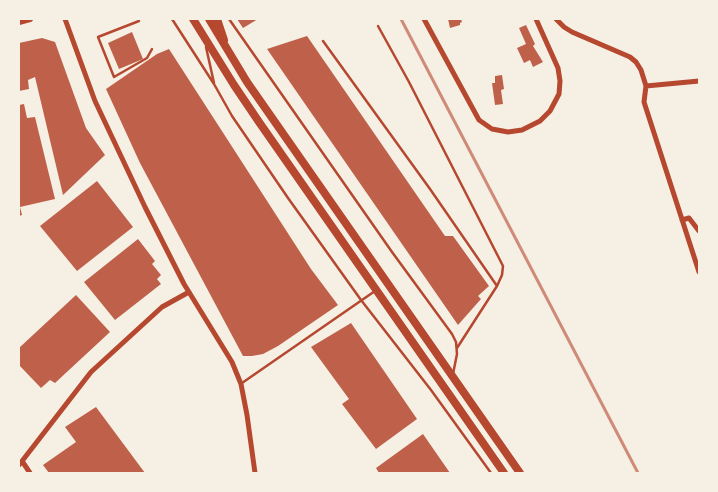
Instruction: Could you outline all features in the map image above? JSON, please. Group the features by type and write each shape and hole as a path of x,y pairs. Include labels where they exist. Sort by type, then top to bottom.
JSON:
{"main road":[{"path":"194,19 234,85 504,473"},
{"path":"208,19 267,110 520,473"},
{"path":"217,19 227,50"}],"street":[{"path":"19,22 30,19"},
{"path":"65,19 95,101 145,207 189,292 232,362 241,384 255,473"},
{"path":"424,19 476,116 492,129 508,132 522,130 540,121 550,111 559,94 558,68 536,19"},
{"path":"556,19 572,32 630,57 641,70 646,86 644,102 699,272"},
{"path":"646,86 699,82"},
{"path":"682,220 689,218 699,231"},
{"path":"30,473 20,463 91,372 162,307 189,292"}],"lane":[{"path":"172,19 214,84 232,116 362,300 431,390 491,473"},
{"path":"229,19 392,252 452,334 457,348 452,376"},
{"path":"139,21 98,36 114,77 147,58 152,49"},
{"path":"378,26 418,99 503,266 502,275 497,286 457,348"},
{"path":"204,38 214,84"},
{"path":"323,41 430,189 497,286"},
{"path":"241,384 376,290"}],"building":[{"path":"237,19 258,19 243,28"},
{"path":"448,19 461,19 462,22 460,25 450,28"},
{"path":"526,25 535,44 533,46 543,62 533,67 530,60 524,63 517,48 526,44 519,28"},
{"path":"132,32 143,59 119,69 108,43"},
{"path":"307,36 445,236 453,236 489,286 478,296 481,299 458,325 267,49"},
{"path":"42,38 55,42 86,128 105,155 63,195 35,77 28,80 29,89 19,91 19,43"},
{"path":"169,49 311,269 338,305 278,346 263,354 243,356 140,163 106,89 157,54"},
{"path":"502,75 504,89 501,90 503,104 495,105 492,83 495,83 495,76"},
{"path":"24,104 27,118 35,117 55,199 20,207 22,215 19,216 19,105"},
{"path":"97,181 133,227 77,271 40,226"},
{"path":"138,239 155,261 152,264 161,275 157,279 161,284 115,320 84,282"},
{"path":"76,295 110,332 55,383 50,380 41,388 19,365 19,348"},
{"path":"351,323 417,419 376,449 342,404 349,399 311,347"},
{"path":"96,407 145,473 49,473 43,465 76,442 65,427"},
{"path":"423,434 450,473 379,473 376,468"}],"railway":[{"path":"401,19 638,473"}]}
